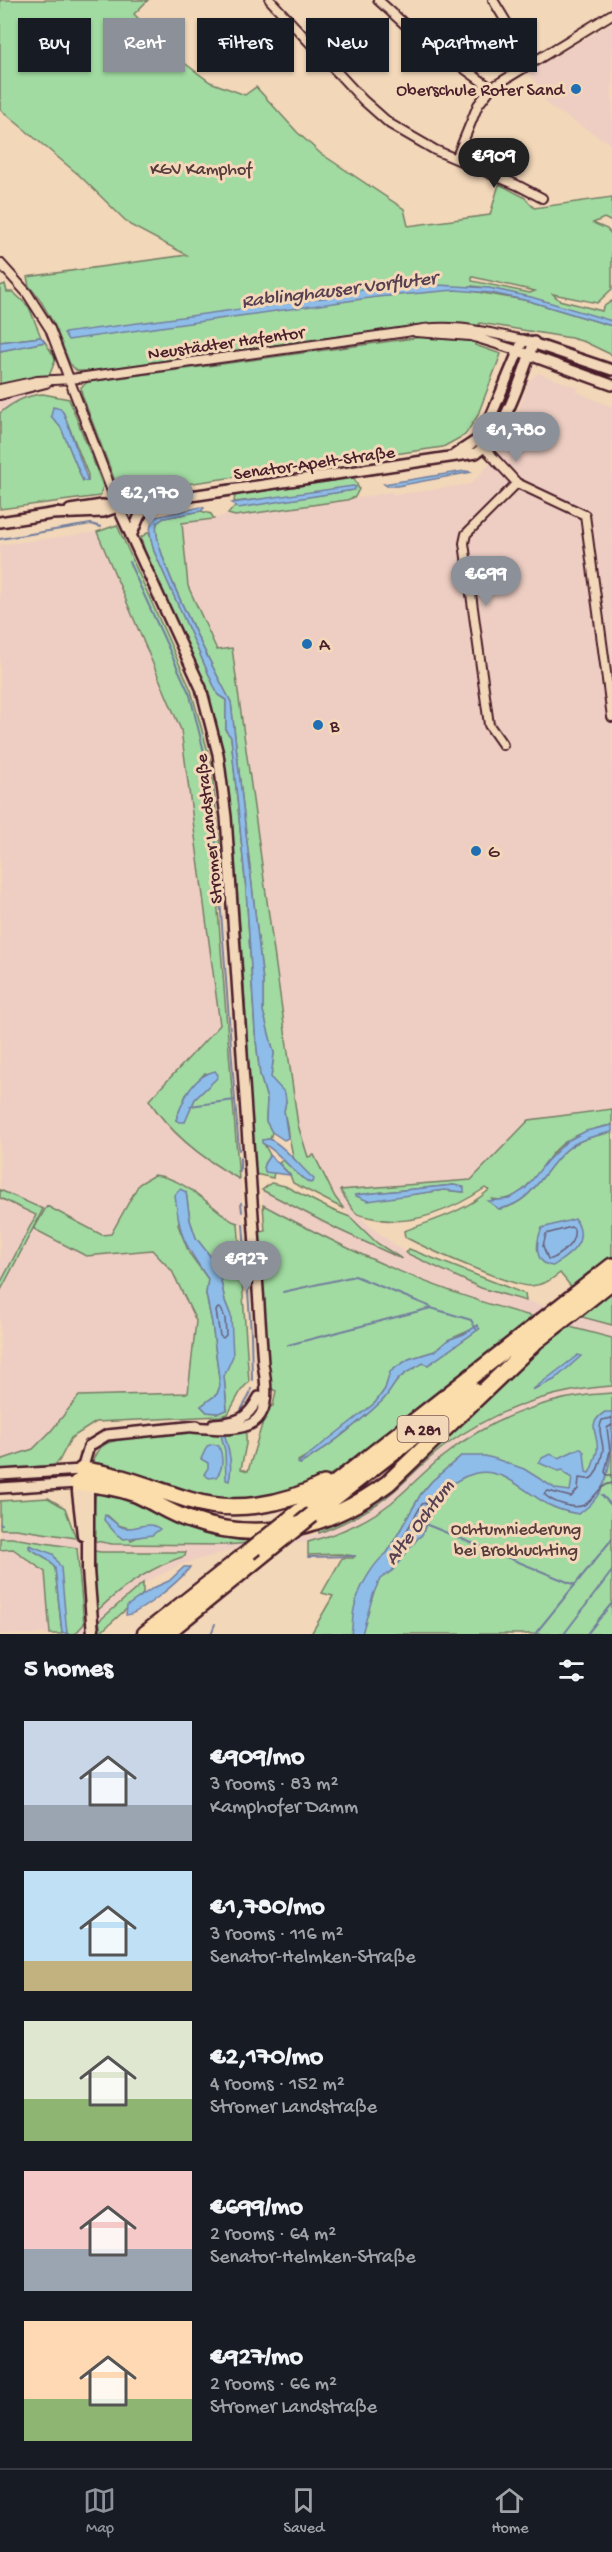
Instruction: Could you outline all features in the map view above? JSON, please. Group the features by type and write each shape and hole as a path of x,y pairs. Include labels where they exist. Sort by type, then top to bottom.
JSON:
{"highway":[{"name":"A 281","path":"165,1634 538,1335 575,1303 612,1266"},
{"name":"A 281","path":"575,1303 612,1281"},
{"name":"A 281","path":"145,1634 368,1457 538,1335"},
{"path":"82,1479 135,1494 189,1520 240,1532 281,1531 310,1525 344,1512 366,1500 388,1483 538,1335"},
{"path":"82,1479 129,1479 192,1501 218,1506 246,1506 271,1504 313,1490 368,1457"}],"main road":[{"path":"82,1479 93,1634"}],"street":[{"path":"270,0 375,112 418,142 542,198"},
{"path":"378,0 411,30 491,88"},
{"path":"493,0 504,18"},
{"path":"537,59 612,14"},
{"path":"456,159 478,105 491,88 517,72"},
{"name":"Stromer Landstraße","path":"0,263 27,293 50,329 118,507 201,688 218,754 226,817 238,966 263,1364 267,1383 263,1406 258,1418 252,1424"},
{"name":"Neustädter Hafentor","path":"0,395 50,382 406,332 429,326 455,327 523,340"},
{"name":"Neustädter Hafentor","path":"406,332 471,336 519,351"},
{"path":"523,340 612,370"},
{"name":"Senator-Apelt-Straße","path":"443,460 477,440 494,411 523,340"},
{"path":"484,448 503,419 534,342"},
{"path":"519,351 612,385"},
{"name":"Neustädter Hafentor","path":"0,389 37,381 50,382"},
{"path":"477,440 517,483 585,515 612,717"},
{"name":"Senator-Apelt-Straße","path":"0,522 102,505 118,507 443,460 476,453 484,448"},
{"path":"503,745 489,725 464,543 466,534 517,483"},
{"path":"131,536 139,517 149,502"},
{"name":"Stromer Landstraße","path":"252,1424 259,1397 263,1364"},
{"path":"82,1479 89,1446 107,1435 193,1427 241,1419 252,1410 259,1397"},
{"path":"193,1427 228,1430 244,1428 252,1424"},
{"path":"0,1475 82,1479"},
{"path":"0,1488 82,1479"}],"shaded area":[{"name":"Oberschule Roter Sand","path":"610,24 612,28 612,145 549,106 529,72 537,72 537,67"},
{"path":"538,373 578,388 577,392 612,407 612,1109 529,1120 472,1180 340,1191 369,1226 406,1253 481,1288 612,1325 612,1338 506,1310 427,1284 368,1259 263,1205 262,1190 397,1257 355,1224 335,1197 314,1155 308,1158 298,1125 232,648 217,650 188,586 182,522 390,492 396,495 471,484 501,452 502,444 512,430 529,381"},
{"path":"37,374 32,395 12,403 0,413 0,379"},
{"path":"97,532 181,730 220,1025 149,1100 174,1132 190,1147 210,1162 241,1179 243,1225 232,1221 167,1176 154,1175 138,1184 112,1234 102,1235 48,1207 35,1229 86,1256 152,1250 172,1271 196,1321 188,1394 79,1396 51,1431 32,1449 0,1460 0,545"},
{"path":"612,1386 612,1393 567,1398 523,1410 495,1423 443,1457 389,1504 359,1524 333,1535 308,1542 243,1547 182,1564 143,1583 122,1599 85,1634 75,1634 118,1591 144,1574 185,1556 186,1552 101,1552 0,1538 0,1529 16,1529 112,1544 225,1545 313,1535 356,1518 373,1507 441,1450 489,1419 522,1405 564,1392"},
{"path":"13,1549 45,1572 50,1634 0,1634 0,1550"}],"green space":[{"name":"KGV Kamphof","path":"0,0 148,0 134,14 138,18 103,18 103,72 185,72 185,63 210,82 245,95 256,87 297,132 320,153 404,209 408,226 490,215 499,184 524,197 534,208 612,197 612,222 604,218 593,223 607,229 612,235 612,289 597,303 553,294 559,300 602,311 603,307 612,301 612,321 508,292 472,286 472,291 529,301 612,326 612,355 571,338 480,323 478,326 427,324 91,371 77,371 70,364 54,324 29,286 27,277 187,255 130,225 79,175 0,109","holes":["472,277 535,291 530,293 472,281"]},
{"path":"5,284 7,292 13,292 29,307 41,337 0,342 0,286"},
{"path":"429,336 476,342 475,345 501,354 477,417 465,435 443,447 124,493 115,481 82,395 81,387 88,382"},
{"path":"45,342 55,361 49,376 0,386 0,351"},
{"path":"43,394 69,399 103,486 100,496 0,509 0,413 20,400","holes":["64,414 88,475 88,481 83,481 61,427"]},
{"path":"354,478 359,489 355,497 347,500 235,516 228,514 234,507 354,490 234,502 235,495"},
{"path":"201,511 211,514 214,519 182,523 188,586 217,650 232,648 298,1125 308,1157 314,1155 335,1197 344,1209 293,1183 290,1175 279,1163 283,1160 302,1178 312,1178 294,1161 284,1111 286,1101 271,1078 274,1053 263,1011 263,982 231,702 185,611 163,558 157,537 157,523 164,518"},
{"path":"117,525 191,690 211,763 221,857 214,859 239,1179 189,1145 167,1124 149,1100 220,1025 181,730 97,532","holes":["205,1073 216,1078 195,1099 185,1121 176,1120 186,1095"]},
{"path":"149,532 154,551 218,695 226,700 226,731 231,737 246,889 255,1031 260,1075 267,1099 266,1121 272,1132 270,1139 262,1140 270,1155 264,1164 265,1172 274,1172 273,1178 255,1174 240,924 224,759 214,717 199,674 144,549 141,537"},
{"path":"612,1109 612,1125 577,1135 567,1141 549,1158 534,1179 516,1195 505,1199 492,1199 500,1209 511,1206 529,1194 557,1159 570,1147 587,1139 612,1132 612,1258 573,1289 560,1273 547,1282 531,1286 507,1281 405,1237 404,1231 459,1210 489,1190 485,1188 460,1203 431,1215 402,1220 387,1220 358,1214 340,1190 471,1180 529,1120","holes":["454,1185 463,1192 444,1190 415,1194 355,1195"]},
{"path":"154,1175 165,1177 186,1186 232,1221 238,1223 249,1382 242,1389 228,1414 96,1422 71,1438 59,1461 54,1465 0,1470 0,1460 33,1449 79,1396 188,1393 196,1321 172,1271 152,1250 86,1256 34,1229 47,1206 102,1235 111,1234 139,1184","holes":["186,1192 190,1220 196,1238 218,1266 225,1301 231,1316 224,1376 227,1410 218,1413 207,1412 201,1406 217,1394 220,1386 206,1294 208,1279 189,1253 178,1225"]},
{"path":"271,1183 285,1186 350,1217 377,1243 402,1259 339,1230 262,1190"},
{"path":"0,1190 43,1209 0,1292 0,1284 36,1215 0,1198"},
{"path":"263,1205 396,1270 463,1296 535,1317 338,1470 315,1484 257,1501 214,1500 175,1489 133,1473 96,1466 92,1463 101,1447 111,1442 131,1438 131,1436 190,1430 231,1433 246,1431 241,1469 248,1471 267,1408 273,1406 276,1391 270,1388 259,1232 265,1231","holes":["473,1329 479,1329 428,1365 423,1363 405,1373 382,1401 363,1418 333,1443 300,1464 298,1461 320,1448 375,1403 385,1389 391,1372 398,1366 409,1359 435,1351 448,1340"]},
{"path":"409,1249 525,1294 526,1301 481,1288 406,1253"},
{"path":"612,1292 612,1325 582,1317"},
{"path":"570,1327 612,1338 612,1386 566,1392 544,1398 501,1413 481,1423 442,1448 377,1504 319,1533 318,1528 344,1517 542,1347"},
{"name":"Ochtumniederung bei Brokhuchting","path":"612,1393 612,1634 311,1634 333,1596 322,1593 342,1558 355,1556 308,1555 308,1542 352,1527 382,1510 460,1443 501,1420 544,1404","holes":["461,1456 355,1606 373,1570 387,1553 421,1494 432,1481"]},
{"path":"107,1491 255,1537 249,1543 225,1545 112,1544 95,1541 96,1531 93,1530 95,1496 99,1492","holes":["107,1515 118,1525 152,1535 142,1535 131,1540"]},
{"path":"48,1498 65,1508 76,1538 16,1529 0,1529 0,1501"},
{"path":"0,1538 77,1548 84,1624 75,1634 67,1634 53,1554 29,1548 48,1559 55,1568 62,1634 50,1634 45,1572 13,1549 0,1550"},
{"path":"94,1551 186,1552 185,1556 138,1578 97,1611"},
{"path":"143,1583 143,1594 101,1632 99,1621"}],"water":[{"path":"438,285 489,288 531,297 612,321 612,326 529,301 491,293 455,290 377,297 68,340 64,333 337,296 361,290"},
{"path":"41,337 45,342 0,351 0,342"},
{"path":"53,407 61,409 64,414 88,481 83,481 61,428 51,416"},
{"path":"465,471 472,472 397,486 384,484"},
{"path":"356,487 354,490 238,508 232,503"},
{"path":"204,508 201,511 164,518 157,523 157,537 163,558 185,611 231,702 263,982 263,1011 274,1053 271,1078 285,1093 286,1101 284,1111 288,1138 284,1140 272,1132 266,1121 267,1099 260,1075 255,1031 246,889 231,737 226,731 226,700 218,695 154,551 151,538 150,529 156,517"},
{"path":"215,1071 218,1075 216,1079 195,1099 185,1122 176,1120 182,1104 195,1083"},
{"path":"612,1125 612,1132 581,1141 565,1151 529,1194 511,1206 499,1209 488,1201 509,1199 525,1189 547,1161 567,1141 586,1131"},
{"path":"270,1139 288,1152 314,1179 313,1182 310,1183 296,1173 275,1151 262,1143 262,1140"},
{"path":"270,1155 290,1175 265,1172 264,1164"},
{"path":"454,1185 464,1187 464,1192 444,1190 368,1201 354,1195"},
{"path":"180,1189 186,1192 190,1220 196,1238 218,1266 225,1301 231,1316 233,1356 224,1376 227,1410 218,1413 207,1412 201,1406 217,1394 220,1386 206,1294 208,1279 188,1248 181,1231 175,1195"},
{"path":"575,1219 580,1234 572,1252 553,1266 542,1261 539,1257 538,1239 542,1228"},
{"path":"478,1325 479,1329 428,1365 423,1363 401,1376 384,1399 363,1418 322,1450 300,1464 298,1463 375,1403 385,1389 390,1372 409,1359 435,1351 448,1340"},
{"path":"578,1355 581,1356 554,1380 532,1390"},
{"name":"Alte Ochtum","path":"605,1412 612,1412 608,1472 598,1496 589,1506 578,1514 558,1509 505,1477 486,1472 476,1473 457,1481 449,1486 438,1500 422,1535 392,1571 380,1579 362,1634 351,1634 354,1608 363,1584 372,1569 387,1553 421,1494 432,1481 461,1456 485,1456 524,1469 556,1489 570,1491 572,1478 563,1470 558,1471 539,1463 542,1458 550,1454 559,1458 580,1448 584,1452 586,1472 589,1473 597,1451 595,1421"},
{"path":"221,1435 225,1436 229,1452 231,1470 229,1481 226,1480 225,1451"},
{"path":"213,1444 219,1446 222,1462 216,1477 209,1478 204,1474 208,1463 201,1459 207,1446"},
{"path":"105,1515 123,1528 152,1525 160,1529 152,1535 124,1539 117,1535 104,1520"},
{"path":"29,1545 53,1554 61,1568 67,1634 62,1632 55,1568 48,1559 29,1548"},
{"path":"184,1567 190,1567 169,1588 141,1609 126,1615 127,1606 153,1588 169,1581"}],"waterway":[{"path":"0,539 91,524 101,527"},
{"path":"129,562 190,695 207,764 213,805 235,1100 190,1106"},
{"path":"235,1100 239,1150"},
{"path":"240,1158 240,1172"},
{"path":"241,1203 242,1212"},
{"path":"243,1224 252,1380"},
{"path":"283,1292 355,1276 431,1307"},
{"path":"288,1345 431,1308 471,1320 476,1329"},
{"path":"240,1414 251,1389"},
{"path":"602,1495 612,1506"},
{"name":"Alte Ochtum","path":"425,1524 575,1585"},
{"path":"535,1634 612,1539"},
{"path":"308,1557 355,1556"},
{"path":"564,1634 612,1571"},
{"path":"587,1634 612,1603"},
{"path":"211,1634 215,1624"}],"place":[{"name":"Oberschule Roter Sand","path":"576,89"},
{"name":"A","path":"307,644"},
{"name":"B","path":"318,725"},
{"name":"G","path":"476,851"}],"water label":[{"name":"Rablinghauser Vorfluter","path":"339,288"}]}
